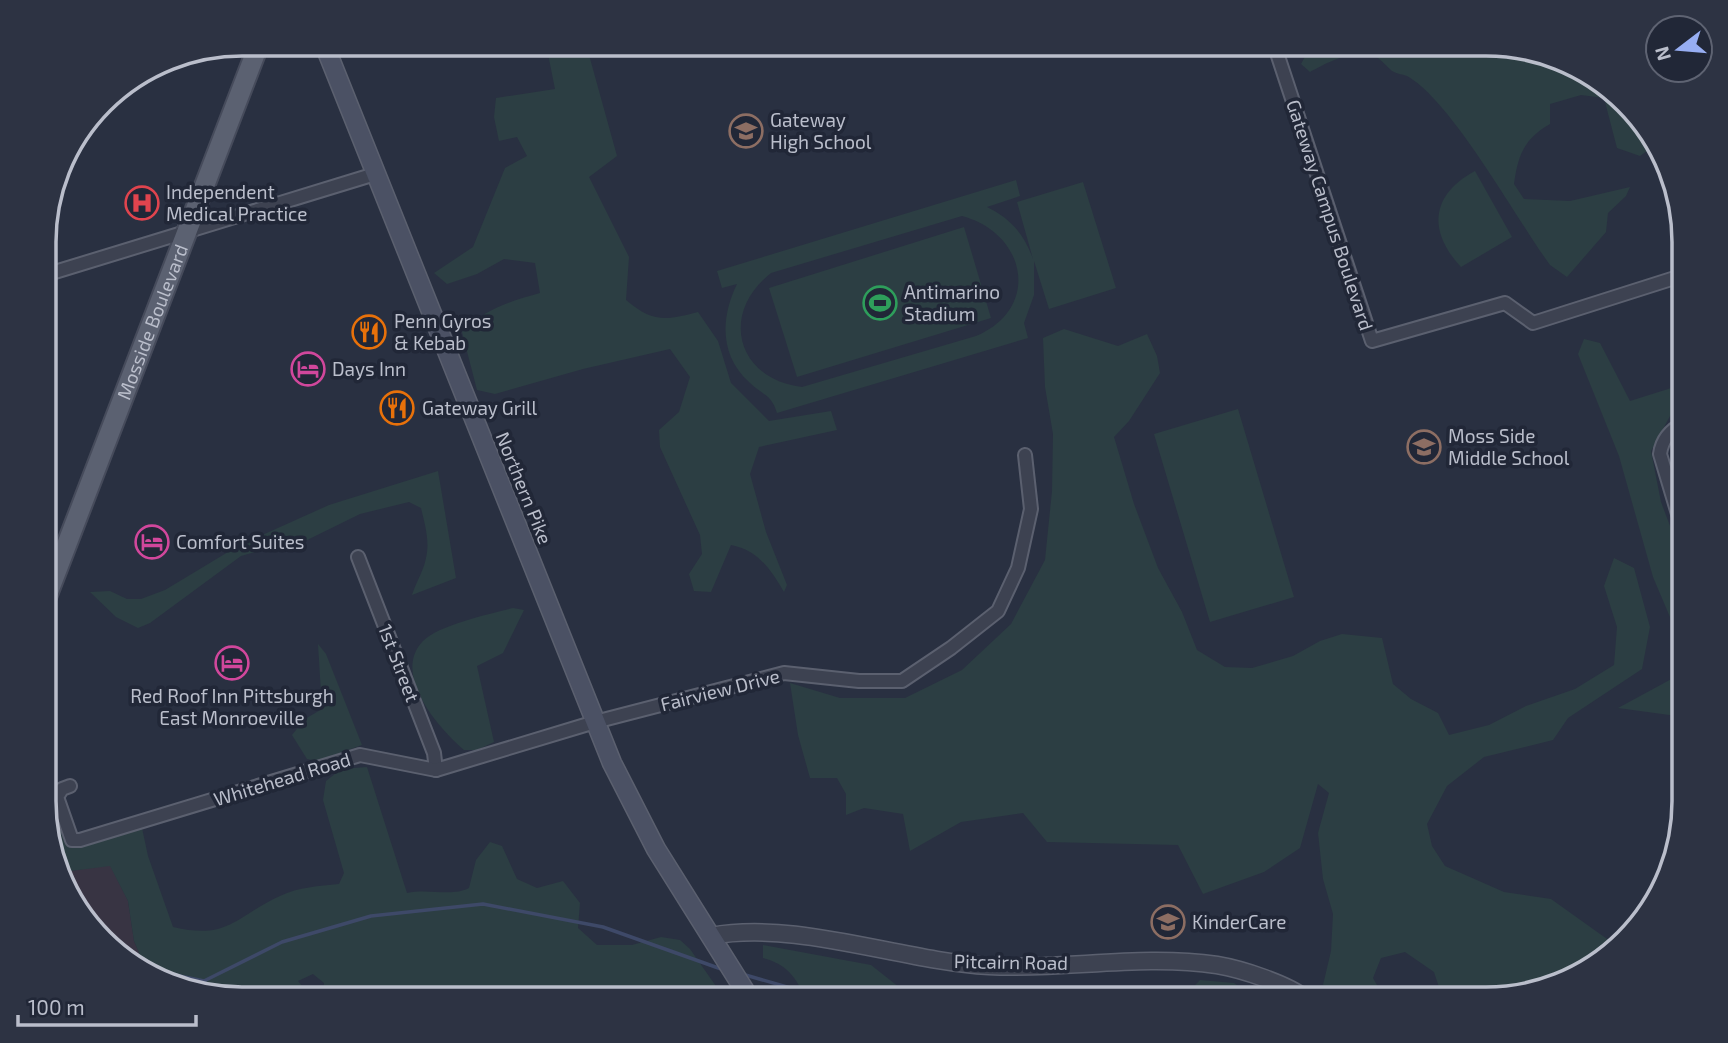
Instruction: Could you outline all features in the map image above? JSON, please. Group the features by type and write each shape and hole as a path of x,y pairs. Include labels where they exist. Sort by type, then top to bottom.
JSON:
{"main road":[{"name":"Mosside Boulevard","path":"56,572 253,56"},
{"name":"Northern Pike","path":"329,56 612,763 656,849 743,987"}],"street":[{"name":"Gateway Campus Boulevard","path":"1278,56 1372,341 1505,303 1532,323 1672,279"},
{"path":"56,272 375,174"},
{"path":"1672,430 1662,443 1660,454 1672,494"},
{"name":"Fairview Drive","path":"595,722 783,673 859,681 902,681 951,648 998,611 1018,568 1031,509 1025,455"},
{"name":"1st Street","path":"358,557 434,753 436,770"},
{"name":"Whitehead Road","path":"70,786 62,789 57,797 72,840 80,840 360,755 436,770 595,722"},
{"name":"Pitcairn Road","path":"711,936 748,931 783,934 949,962 992,966 1181,961 1221,966 1282,987"}],"shaded area":[{"path":"548,56 589,56 617,156 589,177 629,257 626,300 659,318 698,312 718,341 731,383 769,421 831,411 837,430 759,447 750,474 766,532 787,585 784,592 769,569 756,556 731,545 711,592 694,591 689,574 702,554 700,535 660,447 659,430 679,412 690,377 670,349 583,369 495,394 477,390 462,332 479,317 498,307 540,293 535,263 504,259 477,274 447,284 434,273 473,247 505,168 527,156 517,137 499,141 494,117 496,98 555,89"},
{"path":"1305,56 1346,56 1310,72 1301,64"},
{"path":"1373,56 1486,56 1534,62 1579,81 1603,98 1581,95 1550,104 1550,124 1528,142 1518,164 1514,184 1524,199 1570,201 1630,187 1626,196 1608,213 1606,232 1567,277 1550,265 1483,163 1444,110 1425,89 1407,76 1392,71"},
{"path":"1604,99 1634,129 1648,150 1640,156 1617,148"},
{"path":"1475,171 1512,237 1461,267 1443,241 1439,215 1449,191"},
{"path":"1016,180 1020,196 987,207 1003,216 1015,228 1033,259 1017,202 1083,182 1116,288 1049,309 1034,261 1034,295 1024,323 1028,338 777,413 769,398 749,382 732,360 726,322 737,284 722,288 717,271","holes":["962,216 984,225 1000,238 1012,254 1018,272 1017,290 1011,308 997,324 976,336 802,387 780,381 762,372 750,358 743,342 741,325 745,307 755,289 771,273"]},
{"name":"Antimarino Stadium","path":"964,227 991,318 797,377 769,288"},
{"path":"1064,329 1118,346 1147,334 1157,356 1160,373 1129,421 1114,437 1134,504 1158,568 1182,612 1197,650 1225,667 1252,668 1293,656 1320,641 1342,634 1382,638 1393,684 1411,699 1438,713 1449,735 1489,725 1526,706 1575,689 1614,665 1617,627 1604,586 1614,558 1634,568 1650,627 1642,669 1568,718 1553,740 1484,757 1447,786 1427,824 1432,846 1445,866 1504,892 1551,899 1608,940 1599,949 1557,973 1498,987 1439,987 1434,972 1405,952 1381,958 1373,978 1378,987 1323,985 1331,951 1333,914 1323,879 1318,833 1329,793 1318,784 1300,848 1264,872 1203,894 1178,845 1047,842 1023,813 961,822 910,851 903,814 864,808 846,815 846,794 837,778 810,778 798,735 790,683 840,698 905,698 962,670 1011,624 1045,560 1052,491 1053,434 1045,387 1043,338"},
{"path":"1584,339 1600,343 1630,401 1672,388 1672,415 1651,451 1661,502 1672,531 1672,622 1653,577 1619,456 1578,354"},
{"path":"1238,409 1294,597 1210,622 1154,434"},
{"path":"438,471 456,578 412,595 425,563 427,545 421,508 409,502 360,514 295,546 270,548 241,556 150,623 138,628 116,617 90,592 110,591 127,599 141,599 165,590 238,546 329,505"},
{"path":"513,608 524,610 503,653 477,666 494,742 477,750 464,750 443,729 422,700 412,669 415,654 423,641 441,630"},
{"path":"318,644 326,654 362,745 317,761 307,759 292,735 305,719 322,709"},
{"path":"1672,679 1672,715 1618,708"},
{"path":"367,767 407,893 455,892 469,888 476,860 490,842 502,846 517,879 537,888 563,881 580,903 578,928 597,945 632,945 661,937 680,940 690,949 717,987 324,987 324,983 313,974 298,981 303,987 242,987 194,981 171,973 141,957 134,941 128,901 110,866 70,871 62,849 58,826 68,846 142,828 148,856 173,927 207,931 219,928 287,893 309,887 339,884 344,873 323,800 326,781 341,769"},
{"path":"110,865 128,901 134,941 141,957 102,924 87,904 70,871"},
{"path":"763,945 871,965 899,987 799,987 784,968 763,958"},
{"path":"1200,980 1234,983 1239,987 1193,987"}],"waterway":[{"path":"180,976 204,981 282,942 371,916 483,904 603,927 724,970"},
{"path":"742,974 787,987"}],"place":[{"name":"Gateway High School","path":"746,131"},
{"name":"Independent Medical Practice","path":"142,203"},
{"name":"Antimarino Stadium","path":"880,303"},
{"name":"Penn Gyros & Kebab","path":"369,332"},
{"name":"Days Inn","path":"308,369"},
{"name":"Gateway Grill","path":"397,408"},
{"name":"Moss Side Middle School","path":"1424,447"},
{"name":"Comfort Suites","path":"152,542"},
{"name":"Red Roof Inn Pittsburgh East Monroeville","path":"232,663"},
{"name":"KinderCare","path":"1168,922"}]}
